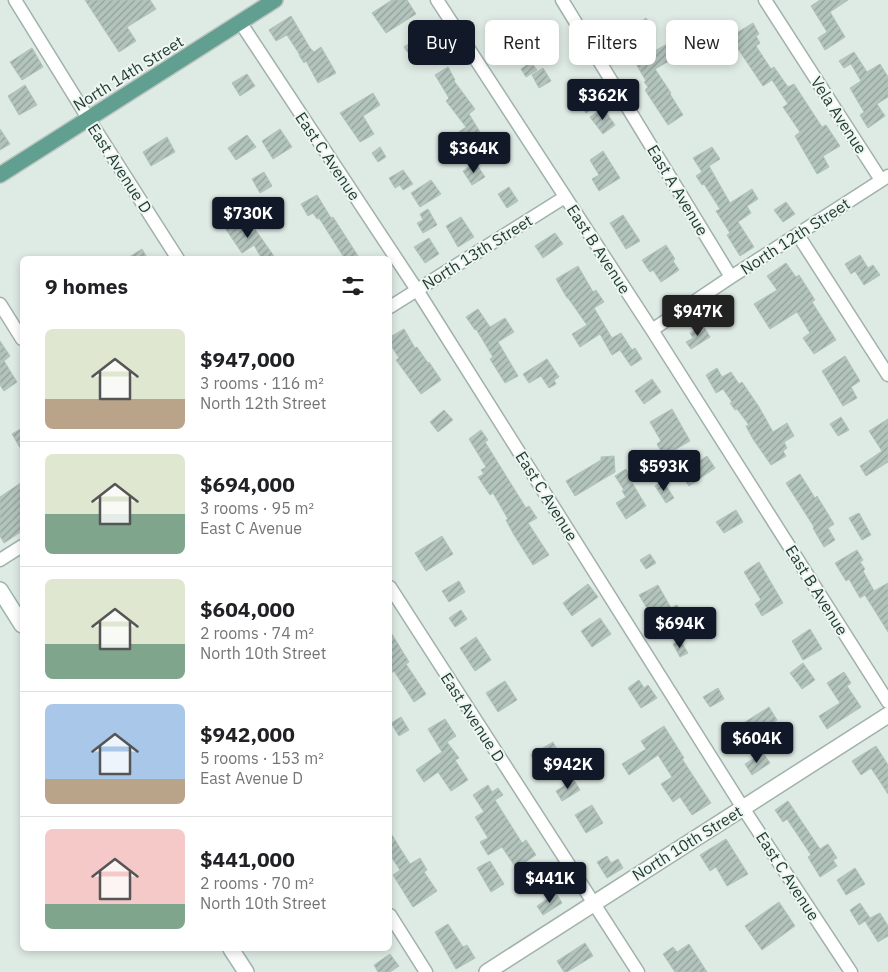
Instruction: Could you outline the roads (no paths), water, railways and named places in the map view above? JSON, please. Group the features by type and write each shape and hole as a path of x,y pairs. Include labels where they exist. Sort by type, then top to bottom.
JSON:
{"main road":[{"name":"North 14th Street","path":"0,175 275,0"}],"street":[{"name":"East Avenue D","path":"15,0 176,256"},
{"name":"East B Avenue","path":"437,0 652,330 888,702"},
{"name":"East A Avenue","path":"562,0 731,277"},
{"name":"Vela Avenue","path":"766,0 884,178"},
{"name":"East C Avenue","path":"240,22 417,290 743,808 851,972"},
{"name":"North 12th Street","path":"652,330 884,178"},
{"name":"North 13th Street","path":"392,306 565,197"},
{"path":"798,235 888,375"},
{"path":"0,304 20,336"},
{"path":"0,560 20,547"},
{"path":"0,590 20,622"},
{"name":"East Avenue D","path":"392,591 638,972"},
{"name":"North 10th Street","path":"487,972 888,715"},
{"path":"392,918 426,972"},
{"path":"233,951 246,972"}]}
